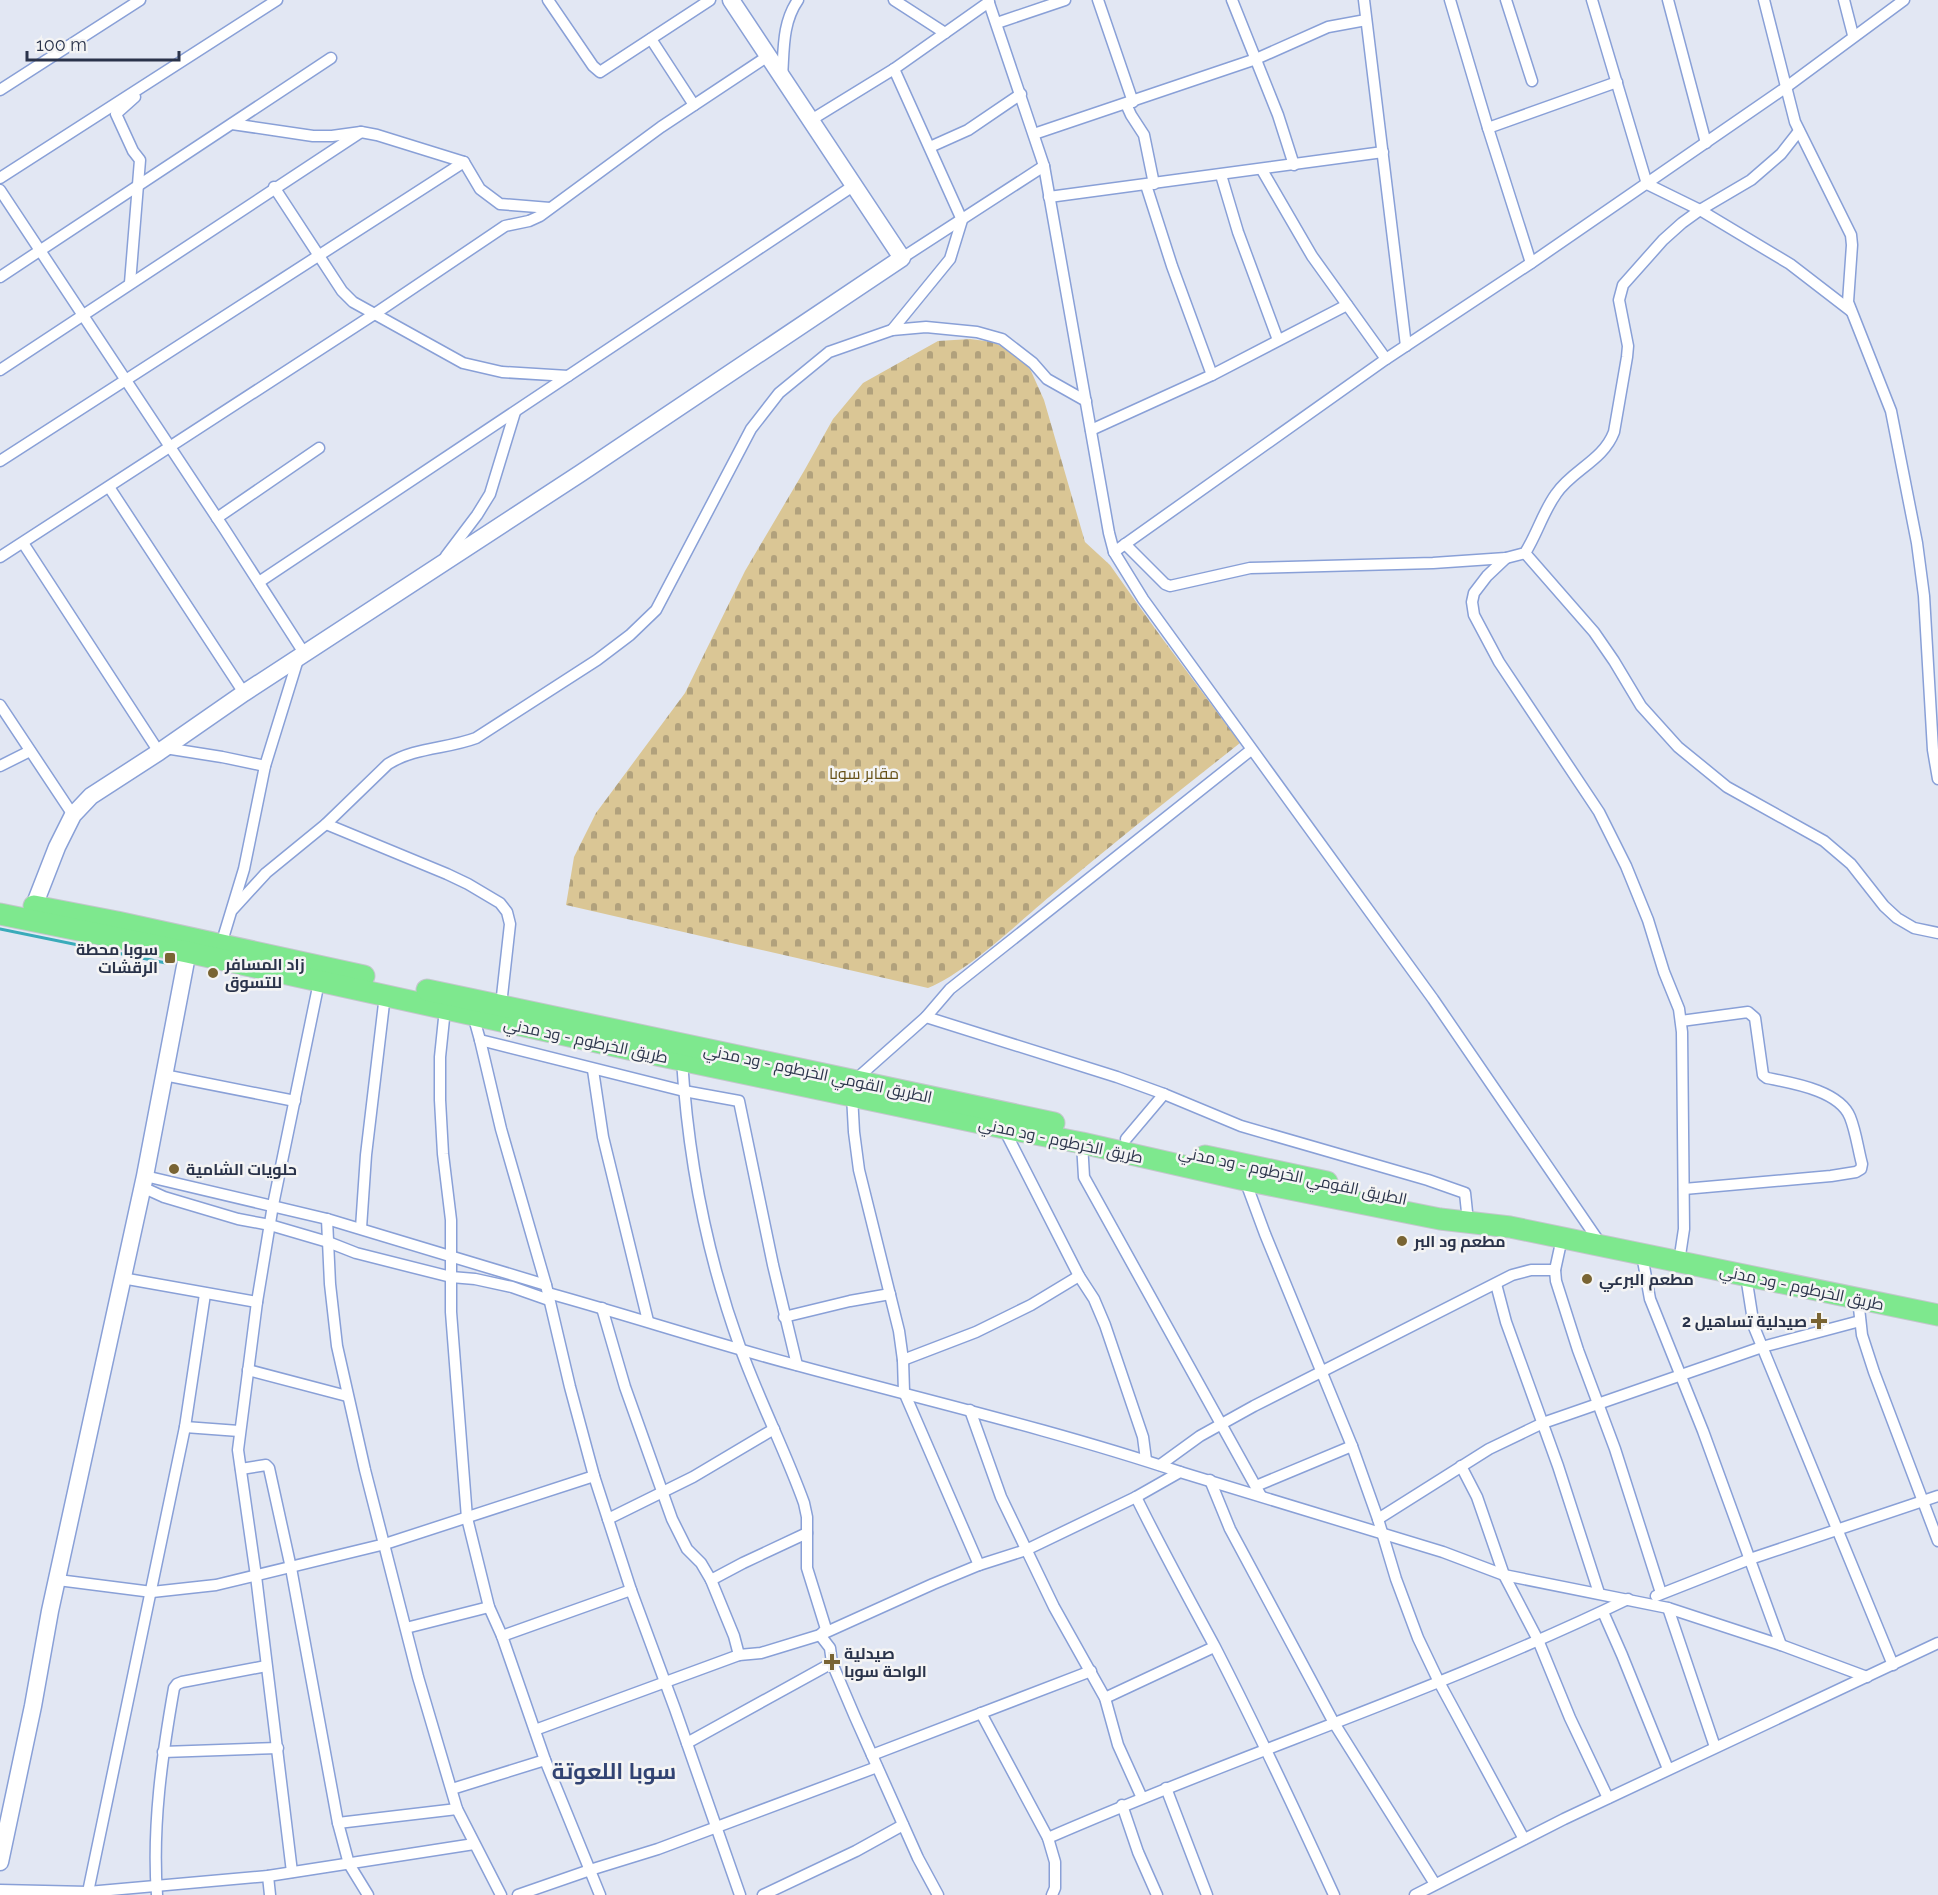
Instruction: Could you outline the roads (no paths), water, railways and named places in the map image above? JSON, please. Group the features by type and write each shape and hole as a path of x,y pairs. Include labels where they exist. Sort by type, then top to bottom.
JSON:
{"highway":[{"name":"الطريق القومي الخرطوم - ود مدني","path":"0,899 219,952 501,1005 854,1088 1126,1139 1492,1224"},
{"name":"الطريق القومي الخرطوم - ود مدني","path":"0,914 189,945"},
{"name":"طريق الخرطوم - ود مدني","path":"219,952 319,982 473,1015 558,1046 682,1060 854,1088 1004,1128 1245,1180 1466,1218"},
{"name":"طريق الخرطوم - ود مدني","path":"1492,1224 1938,1315"}],"street":[{"path":"0,90 140,0"},
{"path":"0,178 277,0"},
{"path":"554,2 593,66 600,72 710,0"},
{"path":"730,0 902,258"},
{"path":"782,77 785,30 791,10 798,0"},
{"path":"894,0 945,33"},
{"path":"997,23 1065,0"},
{"path":"1098,0 1130,103 1131,116 1144,135 1150,184 1178,286 1212,375"},
{"path":"1232,0 1278,116 1294,165"},
{"path":"1364,0 1406,346"},
{"path":"1450,0 1531,263"},
{"path":"1506,0 1532,81"},
{"path":"1592,0 1647,184 1700,210 1790,264 1851,311"},
{"path":"1668,0 1706,143"},
{"path":"1764,0 1785,88 1799,131 1851,235 1848,291 1851,311 1891,411 1916,535 1924,596 1933,750 1938,779"},
{"path":"1844,0 1853,35"},
{"path":"1114,552 1386,359 1531,263 1785,88 1853,35 1904,0"},
{"path":"811,120 894,69 989,1 1044,166 1114,552 1143,599 1432,999 1602,1246"},
{"path":"1034,134 1256,59 1322,29 1366,20"},
{"path":"651,39 694,105"},
{"path":"0,557 376,313 505,226 529,221 550,208 605,166 768,56"},
{"path":"0,277 332,58"},
{"path":"892,330 950,258 962,220 894,69"},
{"path":"130,284 136,187 140,160 133,151 116,114 159,76"},
{"path":"1488,128 1617,82"},
{"path":"930,147 968,130 1021,94"},
{"path":"232,124 313,136 361,132 377,135 464,162 480,189 500,204 550,208"},
{"path":"1125,544 1165,585 1170,586 1250,568 1433,563 1506,558 1525,553 1560,488 1600,455 1614,432 1628,346 1619,300 1623,285 1664,240 1700,210 1758,175 1781,154 1799,131"},
{"path":"0,370 361,132"},
{"path":"1049,197 1383,152"},
{"path":"0,461 464,162"},
{"path":"34,906 52,856 73,814 100,790 443,561 1044,166"},
{"path":"1262,170 1312,256 1386,359"},
{"path":"1221,175 1238,232 1278,340"},
{"path":"259,582 853,186"},
{"path":"274,188 342,291 353,302 463,363 502,372 569,375"},
{"path":"0,190 259,582 301,655 265,766 244,869 219,952"},
{"path":"1091,430 1212,375 1347,305"},
{"path":"233,909 266,873 326,824 379,772 399,757 476,738 630,636 656,610 751,429 779,393 829,352 892,330 926,327 977,332 1002,339 1033,363 1047,379 1086,401"},
{"path":"443,561 490,494 515,412"},
{"path":"217,518 319,448"},
{"path":"109,487 244,693"},
{"path":"23,543 162,750 265,766"},
{"path":"1525,553 1594,632 1641,706 1678,747 1727,787 1824,841 1851,864 1884,906 1897,918 1914,928 1938,933"},
{"path":"1506,558 1487,576 1474,593 1472,602 1474,615 1499,662 1599,812 1626,866 1648,920 1682,1021 1684,1229 1679,1262"},
{"path":"0,705 73,814"},
{"path":"0,766 30,750"},
{"path":"979,1565 904,1392 903,1360 890,1294 859,1170 854,1132 854,1088 926,1017 950,989 1251,750"},
{"path":"326,824 447,874 500,903 507,912 510,924 501,1005"},
{"path":"0,1862 143,1181 189,945"},
{"path":"292,1872 256,1576 238,1450 257,1302 273,1205 319,982"},
{"path":"361,1228 366,1155 385,995"},
{"path":"445,1009 440,1057 440,1100 443,1154 451,1220 452,1324 466,1518 489,1607 502,1636 545,1760 600,1895"},
{"path":"1682,1021 1748,1012 1753,1014 1763,1075 1807,1086 1839,1103 1850,1117 1862,1164 1856,1172 1831,1176 1684,1190"},
{"path":"473,1015 501,1129 548,1293 594,1476 631,1590 740,1895"},
{"path":"926,1017 1164,1094 1241,1126 1428,1180 1465,1193 1466,1218"},
{"path":"480,1040 558,1046 593,1070 739,1101 784,1317 798,1365"},
{"path":"682,1060 684,1091 698,1187 709,1239 729,1316 741,1350 804,1503 807,1517 807,1568 826,1629 820,1635"},
{"path":"593,1070 603,1137 648,1321"},
{"path":"164,1075 295,1101"},
{"path":"1126,1139 1164,1094"},
{"path":"1004,1128 1105,1324 1143,1437 1146,1460"},
{"path":"1082,1143 1084,1177 1258,1491"},
{"path":"1245,1180 1264,1234 1352,1446 1418,1638 1439,1682 1524,1839"},
{"path":"143,1181 273,1205 361,1228 452,1257 548,1293 741,1350 1045,1430 1180,1472 1258,1491 1443,1552 1504,1575 1668,1608 1781,1645 1867,1677"},
{"path":"143,1181 164,1197 238,1219 270,1225 356,1253 451,1277 475,1279 548,1293"},
{"path":"327,1219 330,1284 337,1346 347,1396 418,1677 457,1809 501,1895"},
{"path":"1562,1239 1555,1270 1556,1281 1645,1539 1661,1593"},
{"path":"1642,1255 1650,1299 1681,1374 1781,1645"},
{"path":"1160,1465 1200,1436 1220,1425 1522,1271 1555,1270"},
{"path":"903,1360 976,1332 1031,1305 1079,1276"},
{"path":"1746,1276 1754,1327 1893,1665"},
{"path":"122,1278 257,1302"},
{"path":"1496,1284 1509,1331 1543,1423 1599,1593"},
{"path":"88,1892 152,1592 184,1427 205,1294"},
{"path":"784,1317 890,1294"},
{"path":"1858,1299 1862,1335 1874,1372 1938,1541"},
{"path":"602,1308 625,1387 661,1492 687,1549 701,1563 711,1580 734,1636 739,1655"},
{"path":"1378,1519 1489,1449 1543,1423 1762,1347 1860,1321"},
{"path":"248,1370 347,1396"},
{"path":"970,1410 1001,1497 1054,1606 1105,1698 1118,1745 1142,1798"},
{"path":"184,1427 239,1431"},
{"path":"608,1519 693,1477 774,1429"},
{"path":"1258,1491 1352,1446"},
{"path":"241,1469 262,1464 269,1468 291,1568 338,1823 349,1864 368,1895"},
{"path":"1461,1466 1477,1497 1504,1575 1538,1640 1570,1718 1608,1798"},
{"path":"535,1730 739,1655 761,1653 820,1635 979,1565 1026,1550 1136,1497 1180,1472"},
{"path":"58,1580 152,1592 216,1585 385,1544 594,1476"},
{"path":"1210,1480 1230,1528 1334,1723 1431,1889"},
{"path":"1642,1602 1750,1559 1938,1496"},
{"path":"1136,1497 1170,1567 1266,1748 1334,1895"},
{"path":"711,1580 807,1533"},
{"path":"502,1636 631,1590"},
{"path":"1048,1838 1122,1805 1439,1682 1628,1599"},
{"path":"406,1628 489,1607"},
{"path":"1668,1608 1715,1747"},
{"path":"1602,1612 1668,1769"},
{"path":"820,1635 830,1648 832,1663 872,1755 903,1825 938,1895"},
{"path":"1415,1895 1668,1769 1938,1643"},
{"path":"1105,1698 1214,1647"},
{"path":"687,1743 832,1663"},
{"path":"157,1891 157,1822 163,1752 174,1688 177,1684 267,1666"},
{"path":"872,1755 1091,1671"},
{"path":"981,1713 1048,1838 1055,1862 1055,1888 1052,1895"},
{"path":"163,1752 278,1748"},
{"path":"452,1789 545,1760"},
{"path":"518,1895 716,1829 878,1767"},
{"path":"1166,1788 1208,1895"},
{"path":"1122,1805 1138,1852 1157,1895"},
{"path":"338,1823 457,1809"},
{"path":"763,1895 856,1851 903,1825"},
{"path":"0,1890 157,1891 474,1844"},
{"path":"268,1876 270,1895"}],"waterway":[{"path":"0,929 166,963"}],"place":[{"name":"سوبا محطة الرقشات","path":"170,958"},
{"name":"زاد المسافر للتسوق","path":"213,973"},
{"name":"حلويات الشامية","path":"174,1169"},
{"name":"مطعم ود البر","path":"1402,1241"},
{"name":"مطعم البرعي","path":"1587,1279"},
{"name":"صيدلية تساهيل 2","path":"1819,1321"},
{"name":"صيدلية الواحة سوبا","path":"832,1662"}],"district":[{"name":"سوبا اللعوتة","path":"614,1771"}],"park label":[{"name":"مقابر سوبا","path":"864,773"}]}
